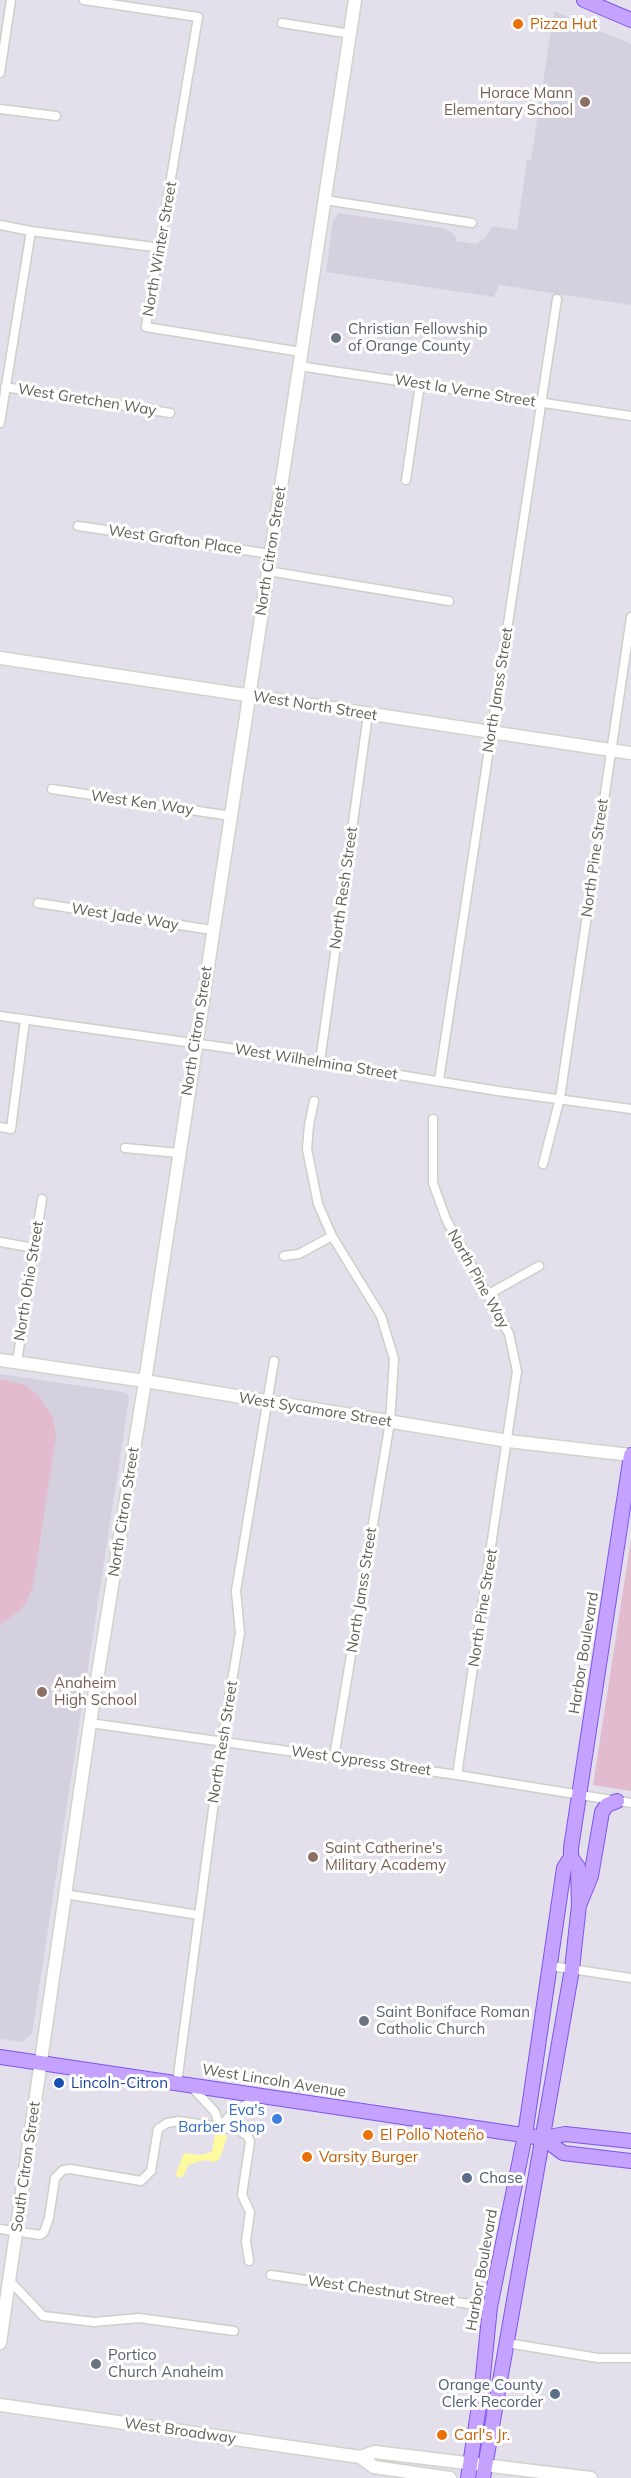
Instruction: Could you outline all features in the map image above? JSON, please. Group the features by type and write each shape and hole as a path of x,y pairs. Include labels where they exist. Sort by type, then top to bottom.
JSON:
{"main road":[{"path":"585,0 631,20"},
{"name":"Harbor Boulevard","path":"469,2471 482,2386 490,2307 525,2135 564,1868 571,1857 631,1455"},
{"path":"579,1905 591,1876 602,1812 607,1805 624,1802"},
{"name":"Harbor Boulevard","path":"484,2472 572,1969 579,1905 578,1867 571,1857"},
{"name":"West Lincoln Avenue","path":"0,2057 543,2138 565,2134 631,2141"},
{"name":"West Lincoln Avenue","path":"543,2138 563,2153 631,2161"}],"street":[{"path":"0,73 11,0"},
{"name":"North Winter Street","path":"84,0 198,17 146,327 301,352"},
{"name":"North Citron Street","path":"41,2062 90,1723 145,1381 178,1152 355,0"},
{"path":"282,23 351,34"},
{"path":"0,109 56,116"},
{"path":"325,200 472,223"},
{"path":"0,225 161,248"},
{"path":"0,423 31,231"},
{"name":"North Janss Street","path":"439,1080 556,299"},
{"name":"West la Verne Street","path":"299,366 631,416"},
{"path":"405,480 420,384"},
{"name":"West Gretchen Way","path":"5,387 170,413"},
{"name":"West Grafton Place","path":"78,526 271,554"},
{"path":"268,571 449,601"},
{"name":"North Pine Street","path":"543,1164 560,1098 631,617"},
{"name":"West North Street","path":"0,658 631,753"},
{"name":"North Resh Street","path":"320,1062 368,714"},
{"name":"West Ken Way","path":"52,789 231,816"},
{"name":"West Jade Way","path":"38,903 212,930"},
{"name":"West Wilhelmina Street","path":"0,1016 631,1109"},
{"path":"0,1127 11,1129 25,1020"},
{"name":"North Janss Street","path":"314,1101 308,1137 310,1171 318,1204 332,1236 381,1316 394,1359 390,1422 334,1757"},
{"name":"North Pine Way","path":"433,1119 433,1183 446,1219 508,1334 517,1371 508,1441"},
{"path":"125,1148 178,1152"},
{"name":"North Ohio Street","path":"17,1362 42,1199"},
{"path":"284,1256 299,1254 332,1236"},
{"path":"0,1242 34,1248"},
{"path":"487,1295 539,1266"},
{"name":"West Sycamore Street","path":"0,1360 145,1381 508,1441 631,1455"},
{"name":"North Resh Street","path":"183,2084 199,1915 222,1741 240,1633 237,1591 274,1361"},
{"name":"North Pine Street","path":"457,1775 508,1441"},
{"name":"West Cypress Street","path":"90,1723 457,1775 624,1802"},
{"path":"64,1894 199,1915"},
{"path":"551,1966 631,1978"},
{"name":"South Citron Street","path":"0,2343 41,2062"},
{"path":"183,2084 215,2112 220,2127"},
{"path":"220,2127 233,2112 263,2096"},
{"path":"0,2229 40,2235 46,2230 55,2178 63,2170 70,2169 138,2182 146,2178 151,2171 156,2134 164,2125 175,2121 242,2131 249,2139 242,2195 250,2212 246,2241 249,2261"},
{"name":"West Chestnut Street","path":"271,2275 490,2307"},
{"path":"10,2281 43,2316 93,2322 139,2319 234,2331"},
{"path":"507,2343 598,2358 631,2358"},
{"name":"West Broadway","path":"0,2405 360,2457 375,2452 469,2471 591,2478"},
{"name":"West Broadway","path":"360,2457 374,2467 450,2478"}],"shaded area":[{"name":"Horace Mann Elementary School","path":"554,11 631,44 631,305 499,285 494,297 326,272 333,220 339,213 442,228 451,232 456,237 456,241 476,244 486,237 492,226 517,230 527,160 531,160"},
{"name":"Anaheim High School","path":"0,1374 122,1392 127,1394 129,1399 32,2034 22,2042 0,2039"},
{"path":"0,1379 25,1385 39,1396 53,1418 56,1436 33,1586 26,1603 0,1625"},
{"path":"631,1539 631,1791 593,1785"},
{"path":"215,2134 225,2134 227,2137 220,2158 215,2162 204,2160 188,2165 184,2175 177,2177 176,2173 184,2153 200,2155 212,2152"}],"place":[{"name":"Pizza Hut","path":"518,24"},
{"name":"Horace Mann Elementary School","path":"585,102"},
{"name":"Christian Fellowship of Orange County","path":"336,338"},
{"name":"Anaheim High School","path":"42,1692"},
{"name":"Saint Catherine's Military Academy","path":"313,1857"},
{"name":"Saint Boniface Roman Catholic Church","path":"364,2021"},
{"name":"Lincoln-Citron","path":"59,2083"},
{"name":"Eva's Barber Shop","path":"277,2119"},
{"name":"El Pollo Noteño","path":"368,2135"},
{"name":"Varsity Burger","path":"307,2157"},
{"name":"Chase","path":"467,2178"},
{"name":"Portico Church Anaheim","path":"96,2364"},
{"name":"Orange County Clerk Recorder","path":"555,2394"},
{"name":"Carl's Jr.","path":"442,2435"}]}
